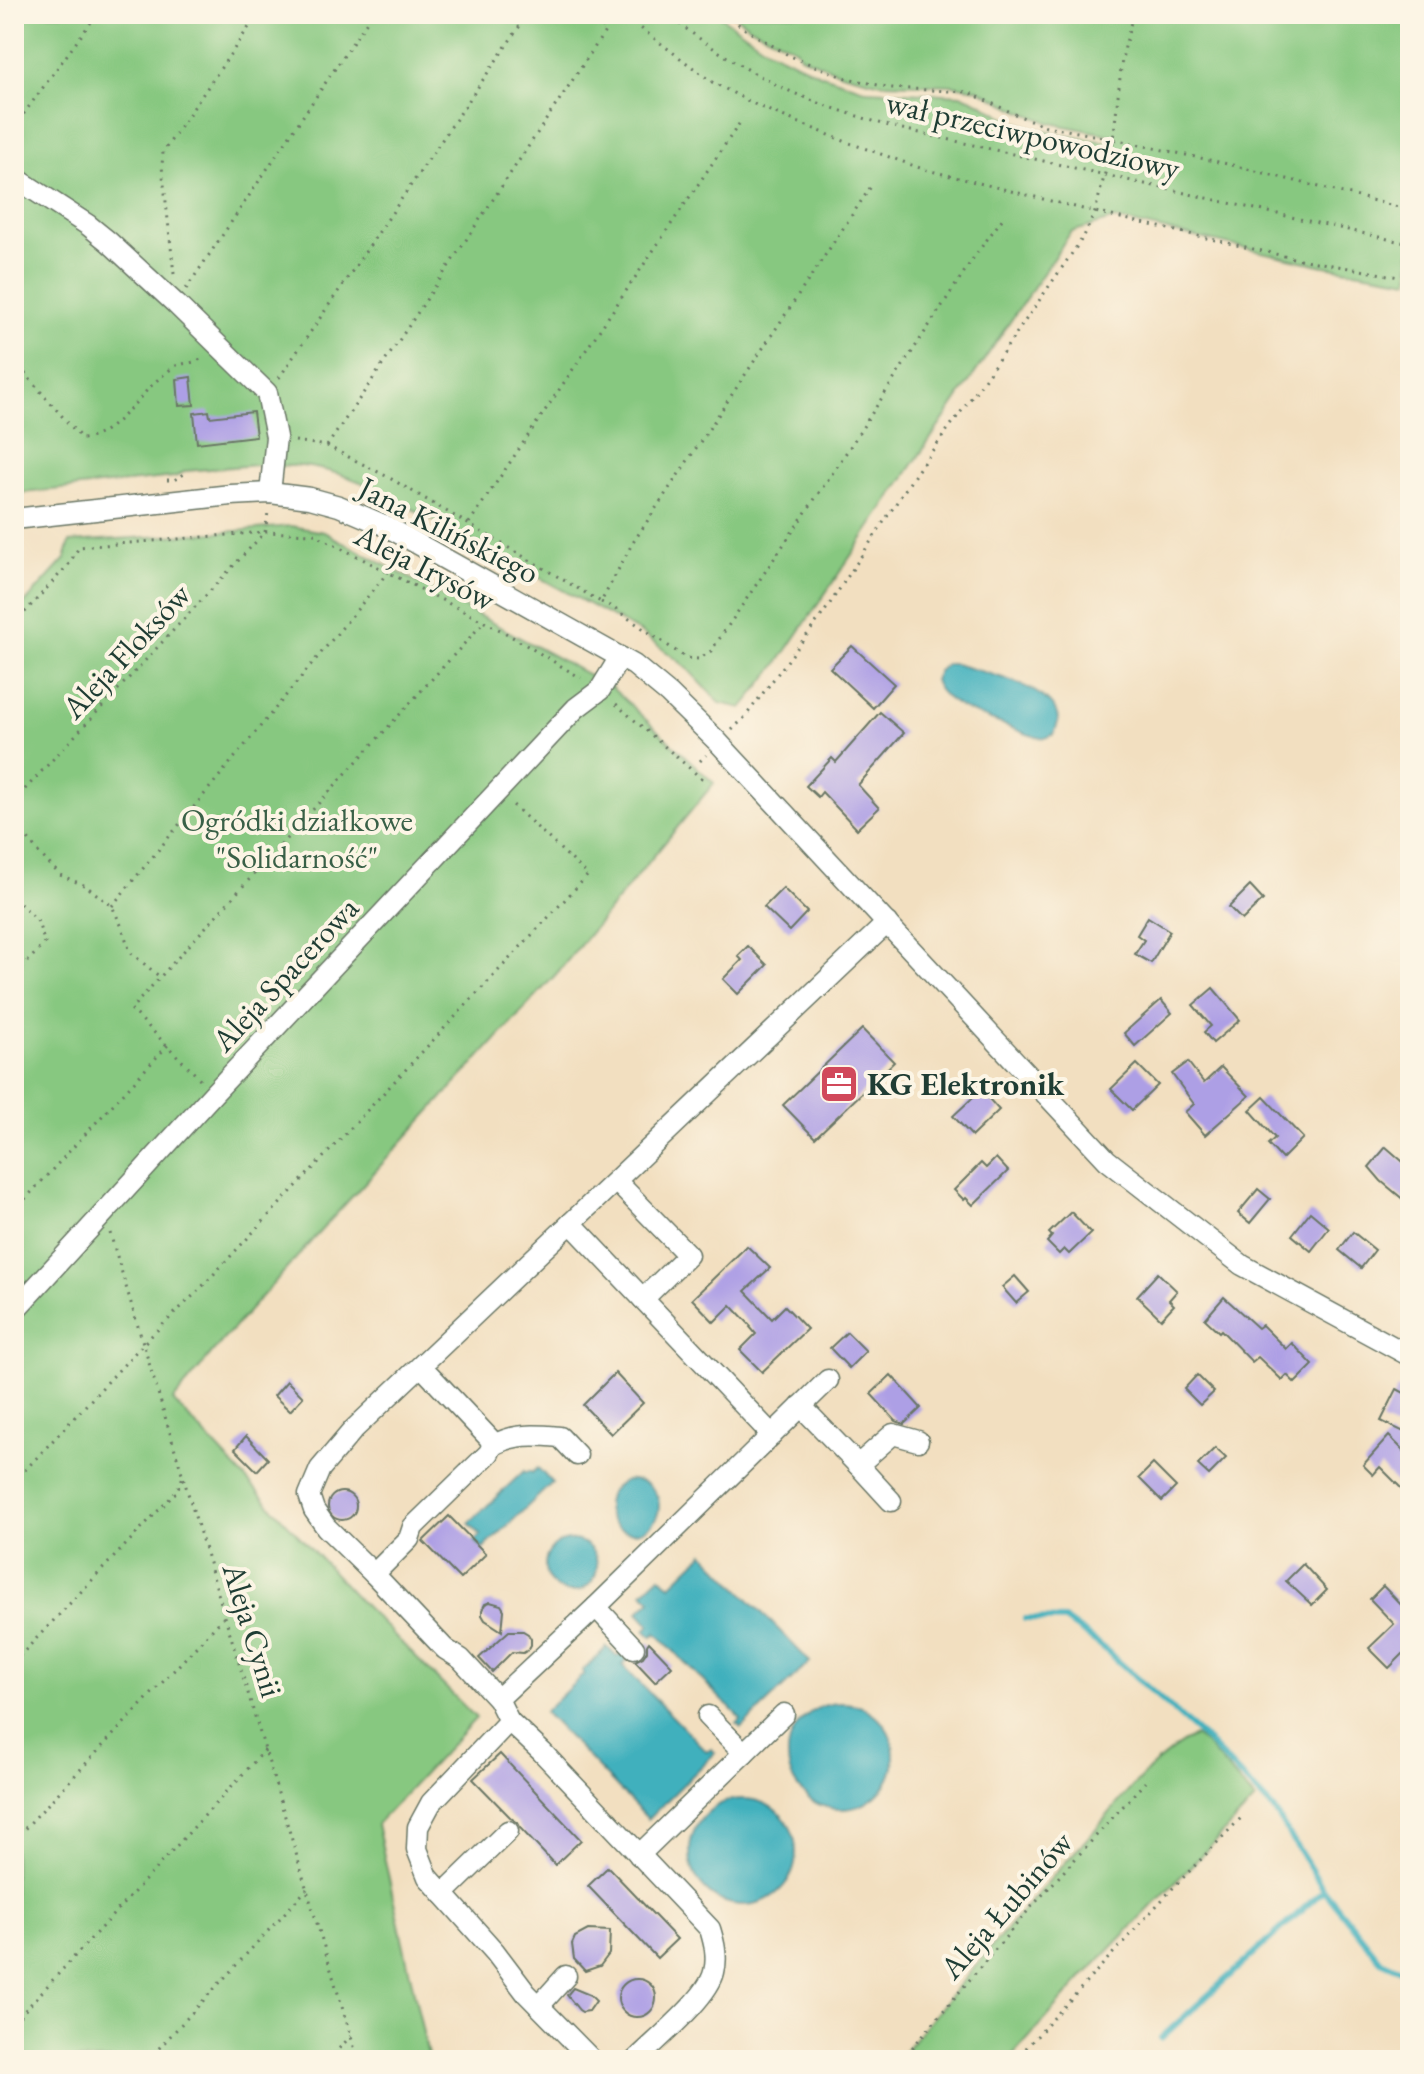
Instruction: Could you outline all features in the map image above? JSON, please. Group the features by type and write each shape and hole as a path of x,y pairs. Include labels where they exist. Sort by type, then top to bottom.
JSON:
{"street":[{"path":"14,177 109,242 267,393 276,437 270,493"},
{"name":"Jana Kilińskiego","path":"14,519 231,495 270,493 310,498 339,506 386,526 634,665 718,742 1107,1160 1242,1265 1410,1356"},
{"path":"602,687 620,657"},
{"name":"Aleja Spacerowa","path":"14,1311 576,708 602,687"},
{"path":"636,2060 709,1985 715,1971 716,1949 710,1929 509,1721 498,1699 461,1659 445,1649 326,1527 314,1510 309,1495 320,1469 354,1429 887,923"},
{"path":"616,1181 688,1255 643,1299"},
{"path":"571,1223 772,1435"},
{"path":"422,1367 490,1439 492,1446"},
{"path":"498,1699 596,1607 640,1575 828,1380"},
{"path":"801,1406 891,1501"},
{"path":"858,1465 893,1434 918,1441"},
{"path":"374,1574 409,1539 413,1527 489,1453 492,1446 503,1439 534,1435 560,1437 577,1455"},
{"path":"596,1607 634,1648"},
{"path":"639,1855 784,1714"},
{"path":"708,1716 744,1753"},
{"path":"509,1721 431,1803 418,1827 417,1849 428,1877 539,2006 592,2060"},
{"path":"443,1894 508,1831"},
{"path":"539,2006 566,1976"}],"path":[{"path":"14,127 97,14"},
{"path":"176,304 163,152 258,14"},
{"path":"176,304 372,14"},
{"path":"267,393 284,373 528,14"},
{"path":"327,446 606,30 587,14"},
{"path":"622,14 712,82 758,106 923,169 1288,257 1410,279"},
{"name":"wał przeciwpowodziowy","path":"667,14 733,62 786,89 889,126 1410,244"},
{"path":"725,14 790,56 843,77 891,88 968,92 1046,126 1232,165 1410,210"},
{"path":"718,742 745,717 817,623 918,470 1084,236 1095,212 1113,139 1122,59 1133,14"},
{"path":"469,523 741,121"},
{"path":"601,602 632,544 872,185"},
{"path":"276,437 327,446 469,523 612,607 686,658 699,659 711,651 1003,218"},
{"path":"14,361 82,439 90,439 116,422 158,379 176,366 196,363 218,346"},
{"name":"Aleja Irysów","path":"14,624 69,564 79,547 266,530 314,534 602,687 703,780"},
{"name":"Aleja Floksów","path":"14,801 266,530"},
{"path":"112,906 388,572"},
{"path":"213,1094 131,1009 484,622"},
{"path":"14,1482 588,875 498,792"},
{"path":"14,820 60,875 86,886 112,906 130,952 160,977"},
{"path":"14,898 37,920 45,943 14,976"},
{"path":"14,1211 168,1045"},
{"name":"Aleja Cynii","path":"104,1214 145,1342 358,2060"},
{"path":"14,1662 177,1491 184,1474"},
{"path":"14,1840 226,1615"},
{"path":"14,2022 266,1749"},
{"name":"Aleja Łubinów","path":"902,2060 1026,1913 1145,1782"},
{"path":"1015,2060 1161,1900 1241,1818"},
{"path":"148,2060 307,1889"},
{"path":"328,2060 351,2036"}],"green space":[{"path":"14,14 717,14 769,50 820,74 867,90 961,95 1029,127 1111,143 1115,136 1050,123 977,89 953,85 881,83 841,73 800,56 797,49 752,28 732,14 1410,15 1410,280 1324,266 1115,219 1071,232 776,666 742,708 720,703 685,666 640,632 372,487 330,471 302,466 256,465 14,494"},
{"name":"Ogródki działkowe \"Solidarność\"","path":"291,526 324,532 611,687 714,783 558,972 315,1237 173,1401 359,1600 476,1718 377,1824 429,2060 14,2060 14,615 65,559 70,542"},
{"path":"1195,1736 1206,1744 1255,1800 1086,1974 1009,2060 897,2060 1128,1792 1166,1755"}],"water":[{"path":"946,664 999,677 1046,699 1055,709 1058,721 1054,734 1044,738 1033,736 955,704 938,689 934,680"},
{"path":"538,1468 552,1483 483,1549 475,1541 481,1535 469,1523 524,1471 532,1473"},
{"path":"633,1480 651,1488 659,1506 651,1524 633,1532 615,1524 607,1506 615,1488"},
{"path":"571,1540 589,1548 597,1566 589,1584 571,1592 553,1584 545,1566 553,1548"},
{"path":"704,1553 810,1662 741,1728 737,1724 741,1719 656,1633 652,1637 645,1630 650,1625 638,1612 651,1600 643,1592 660,1576 670,1586"},
{"path":"607,1647 617,1657 621,1654 627,1660 622,1665 707,1752 711,1749 715,1753 648,1819 544,1712"},
{"path":"841,1703 861,1707 878,1719 890,1736 894,1756 890,1776 878,1793 861,1805 841,1809 821,1805 804,1793 792,1776 788,1756 792,1736 804,1719 821,1707"},
{"path":"743,1799 763,1803 780,1815 792,1832 796,1852 792,1872 780,1889 763,1901 743,1905 723,1901 706,1889 694,1872 690,1852 694,1832 706,1815 723,1803"}],"building":[{"path":"191,377 194,405 179,406 177,379"},
{"path":"209,411 210,417 253,412 256,436 197,443 194,413"},
{"path":"852,646 894,684 873,708 830,668"},
{"path":"880,712 904,733 858,785 879,808 857,829 822,792 818,797 806,786 832,758 836,762"},
{"path":"1250,886 1263,900 1242,920 1229,907"},
{"path":"783,888 807,912 789,931 764,907"},
{"path":"1148,917 1170,931 1151,963 1135,954 1144,940 1137,935"},
{"path":"748,946 767,965 738,994 723,979 742,960 738,956"},
{"path":"1213,988 1240,1020 1213,1043 1204,1032 1211,1026 1193,1005"},
{"path":"1161,1000 1172,1013 1135,1046 1124,1033"},
{"name":"KG Elektronik","path":"862,1029 894,1062 815,1138 783,1105"},
{"path":"1188,1062 1204,1083 1221,1067 1249,1096 1205,1135 1185,1112 1194,1104 1172,1074"},
{"path":"1137,1064 1158,1085 1132,1110 1111,1089"},
{"path":"981,1090 999,1110 972,1136 953,1116"},
{"path":"1264,1097 1303,1138 1282,1159 1268,1144 1275,1138 1250,1110"},
{"path":"1386,1147 1410,1168 1410,1205 1369,1167"},
{"path":"996,1158 1008,1171 973,1205 954,1190 981,1163 986,1168"},
{"path":"1258,1189 1270,1199 1250,1223 1238,1213"},
{"path":"1071,1212 1091,1233 1069,1254 1064,1249 1059,1254 1047,1242 1052,1236 1049,1233"},
{"path":"1310,1212 1329,1228 1311,1251 1292,1235"},
{"path":"1353,1232 1375,1250 1361,1268 1339,1250"},
{"path":"747,1246 770,1268 745,1291 772,1319 785,1306 807,1329 762,1372 740,1350 756,1334 731,1305 714,1322 692,1299"},
{"path":"1158,1273 1177,1291 1169,1300 1174,1305 1161,1319 1137,1296"},
{"path":"1015,1276 1029,1292 1016,1303 1002,1287"},
{"path":"1224,1297 1258,1328 1262,1325 1286,1349 1292,1343 1313,1365 1295,1383 1287,1375 1282,1380 1258,1357 1252,1362 1221,1330 1219,1332 1205,1319"},
{"path":"847,1332 866,1351 849,1368 830,1348"},
{"path":"615,1373 643,1403 611,1434 583,1405"},
{"path":"891,1375 921,1408 904,1424 896,1421 871,1394"},
{"path":"1197,1375 1214,1392 1200,1405 1184,1389"},
{"path":"287,1381 303,1397 290,1411 274,1396"},
{"path":"1397,1389 1410,1396 1410,1420 1404,1432 1381,1421"},
{"path":"246,1436 268,1459 257,1471 235,1449"},
{"path":"1389,1436 1410,1457 1410,1497 1380,1467 1373,1475 1363,1465"},
{"path":"1215,1448 1226,1458 1209,1475 1198,1465"},
{"path":"1153,1464 1176,1487 1162,1501 1139,1478"},
{"path":"342,1492 352,1496 356,1506 352,1516 342,1520 332,1516 328,1506 332,1496"},
{"path":"449,1516 486,1554 460,1579 423,1541"},
{"path":"1303,1564 1327,1590 1312,1605 1286,1581"},
{"path":"1383,1586 1407,1611 1410,1608 1410,1647 1389,1668 1369,1648 1394,1624 1370,1599"},
{"path":"485,1604 501,1605 504,1610 502,1631 482,1615"},
{"path":"509,1631 528,1634 531,1645 523,1653 512,1652 492,1672 479,1658"},
{"path":"649,1642 672,1666 655,1682 635,1661 643,1657"},
{"path":"500,1754 581,1840 555,1865 473,1779"},
{"path":"608,1867 677,1939 657,1958 588,1886"},
{"path":"588,1930 610,1931 609,1954 600,1966 585,1971 574,1959 572,1944 575,1937"},
{"path":"637,1979 650,1985 656,1998 650,2011 637,2017 624,2011 618,1998 624,1985"},
{"path":"573,1988 596,2001 589,2011 579,2010 567,1995"}],"waterway":[{"path":"1025,1619 1065,1620 1099,1644 1206,1740 1273,1809 1324,1890 1381,1961 1410,1974"},
{"path":"1161,2038 1324,1890"},
{"path":"1389,2060 1410,2037"}],"place":[{"name":"KG Elektronik","path":"839,1084"}]}
